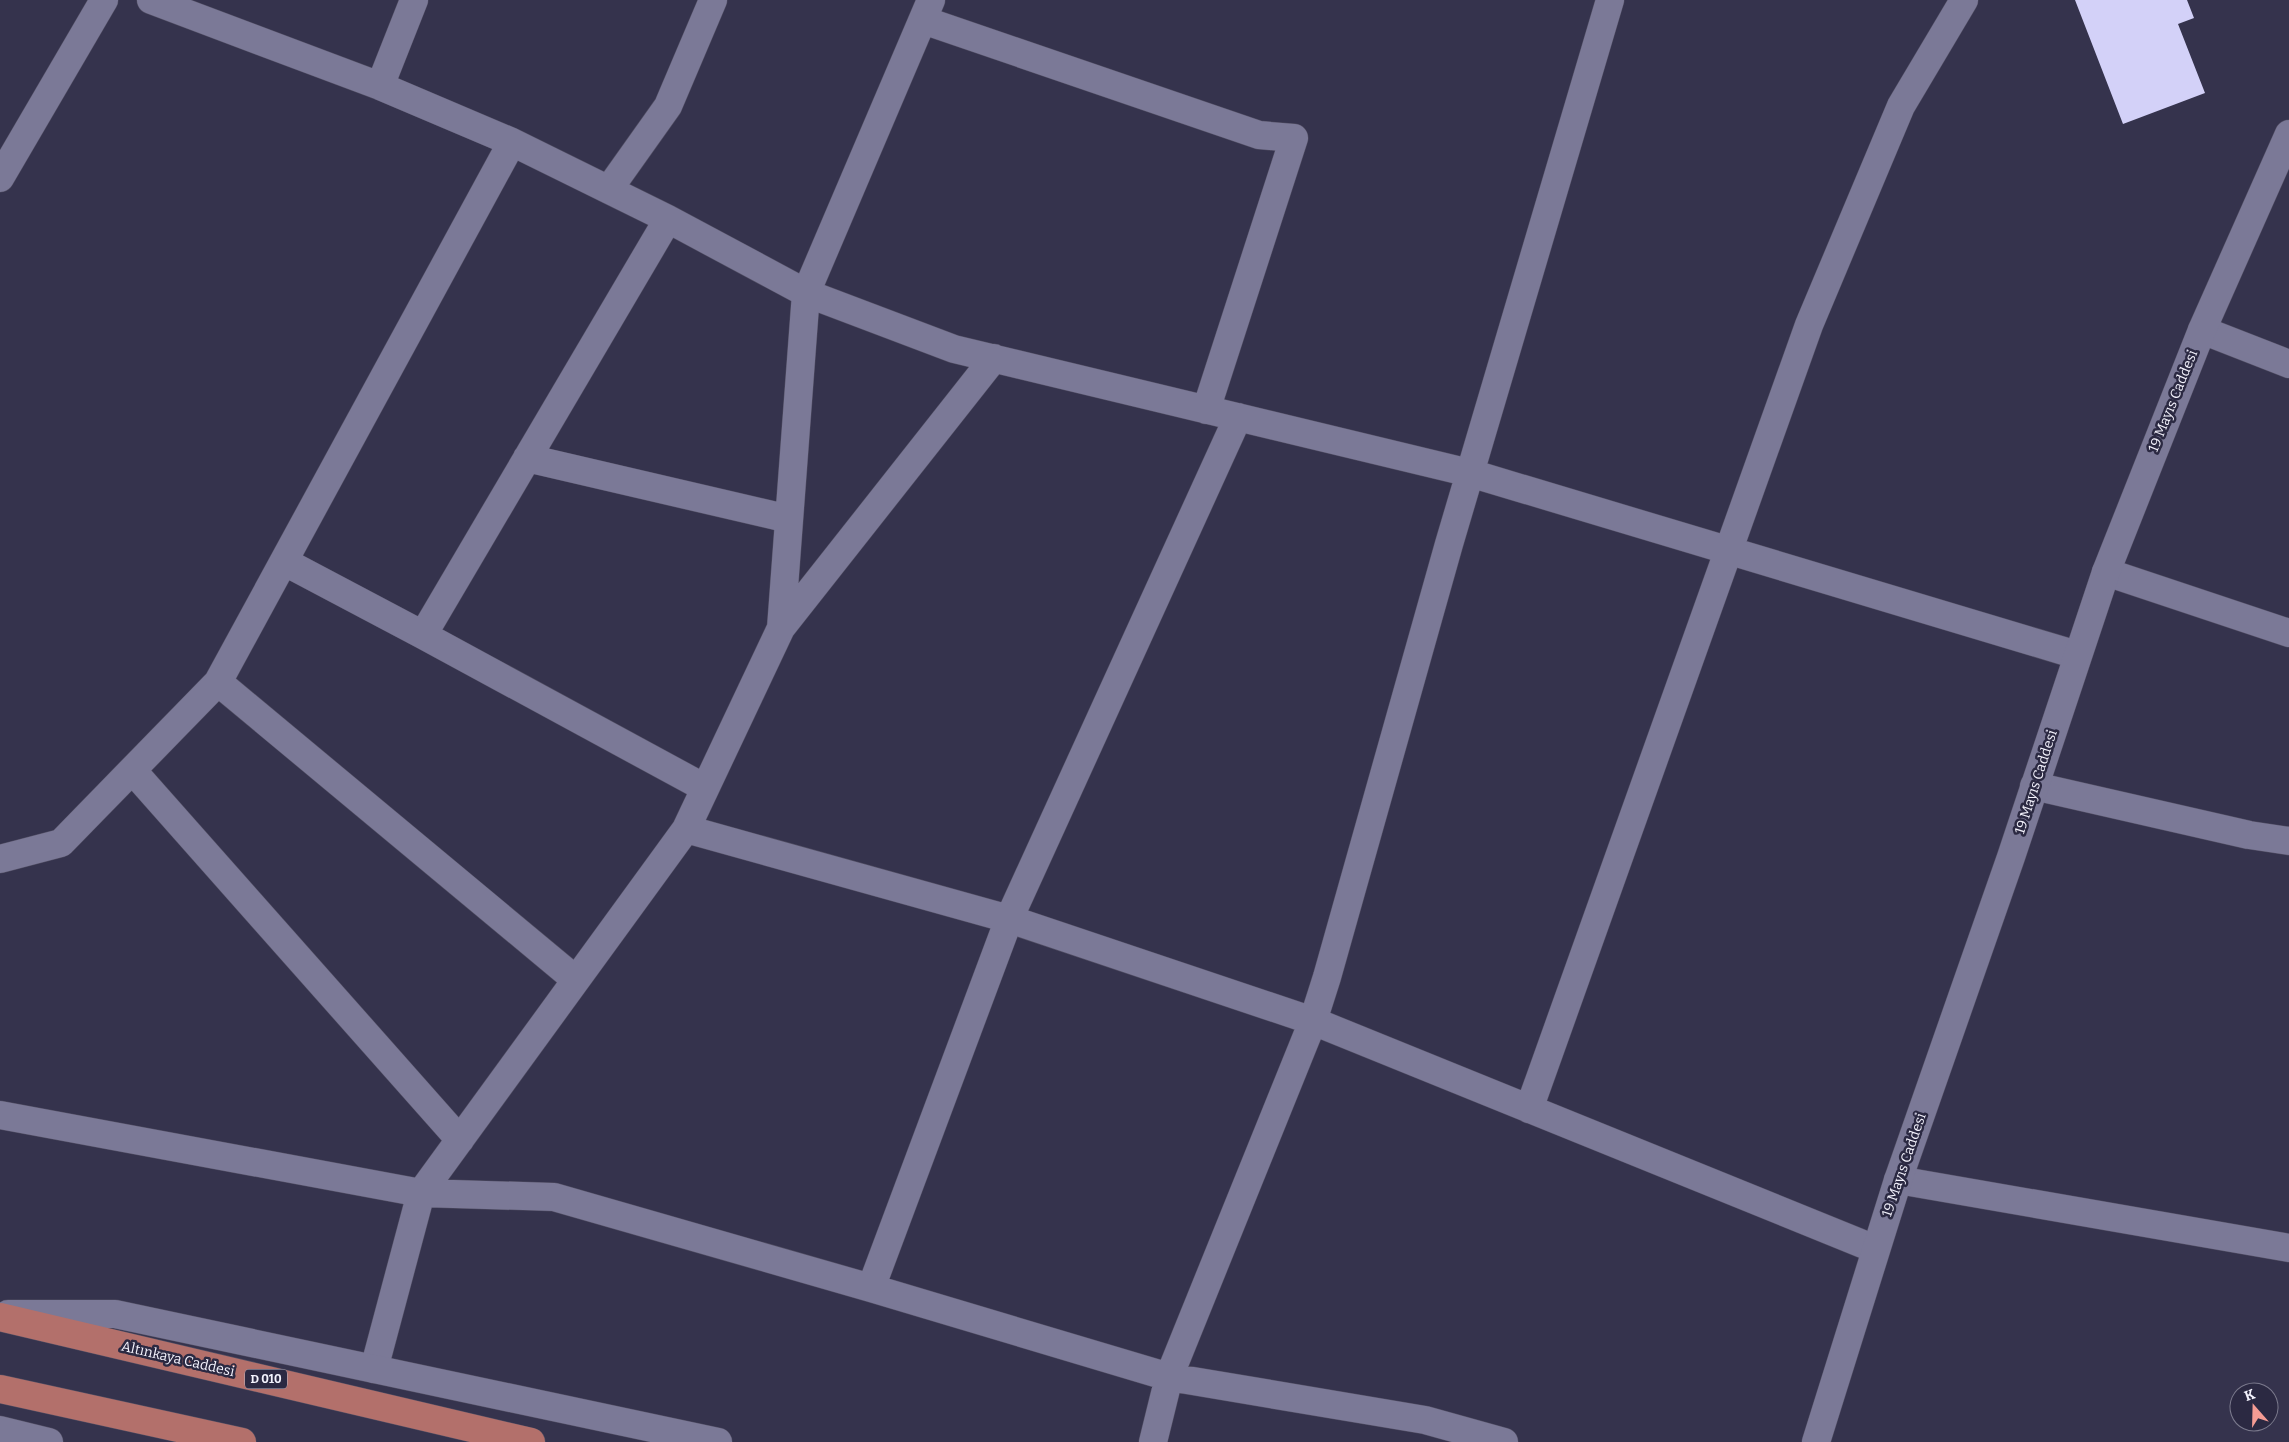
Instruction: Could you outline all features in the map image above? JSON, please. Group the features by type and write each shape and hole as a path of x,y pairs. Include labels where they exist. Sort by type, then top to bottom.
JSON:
{"highway":[{"name":"Altınkaya Caddesi","path":"0,1315 531,1442"},
{"path":"0,1389 242,1442"}],"street":[{"path":"0,178 104,0"},
{"path":"151,0 380,86 512,142 668,219 806,293 954,349 1470,473 2077,655"},
{"path":"380,86 414,0"},
{"path":"608,189 668,106 713,0"},
{"path":"1153,1442 1169,1377 1313,1022 1328,977 1470,473 1610,0"},
{"path":"1529,1109 1810,324 1901,106 1964,0"},
{"path":"782,628 806,293 927,10 1259,135 1294,138 1206,410"},
{"name":"19 Mayıs Caddesi","path":"1816,1442 1898,1180 2106,572 2202,330 2289,134"},
{"path":"0,859 61,843 218,682 512,142"},
{"path":"423,635 668,219"},
{"path":"2202,330 2289,364"},
{"path":"374,1370 421,1194 686,829 782,628 994,358"},
{"path":"871,1288 1009,919 1238,417"},
{"path":"527,458 789,519"},
{"path":"285,562 706,788"},
{"path":"2106,572 2289,633"},
{"path":"218,682 576,980"},
{"path":"133,771 460,1140"},
{"path":"2034,786 2249,835 2289,841"},
{"path":"686,829 1009,919 1313,1022 1875,1249"},
{"path":"0,1115 421,1194 554,1197 871,1288 1169,1377 1424,1420 1504,1442"},
{"path":"1898,1180 2289,1248"},
{"path":"0,1315 116,1314 718,1442"},
{"path":"0,1430 49,1442"}],"building":[{"path":"2075,0 2187,0 2194,18 2178,24 2205,93 2123,124"}]}
